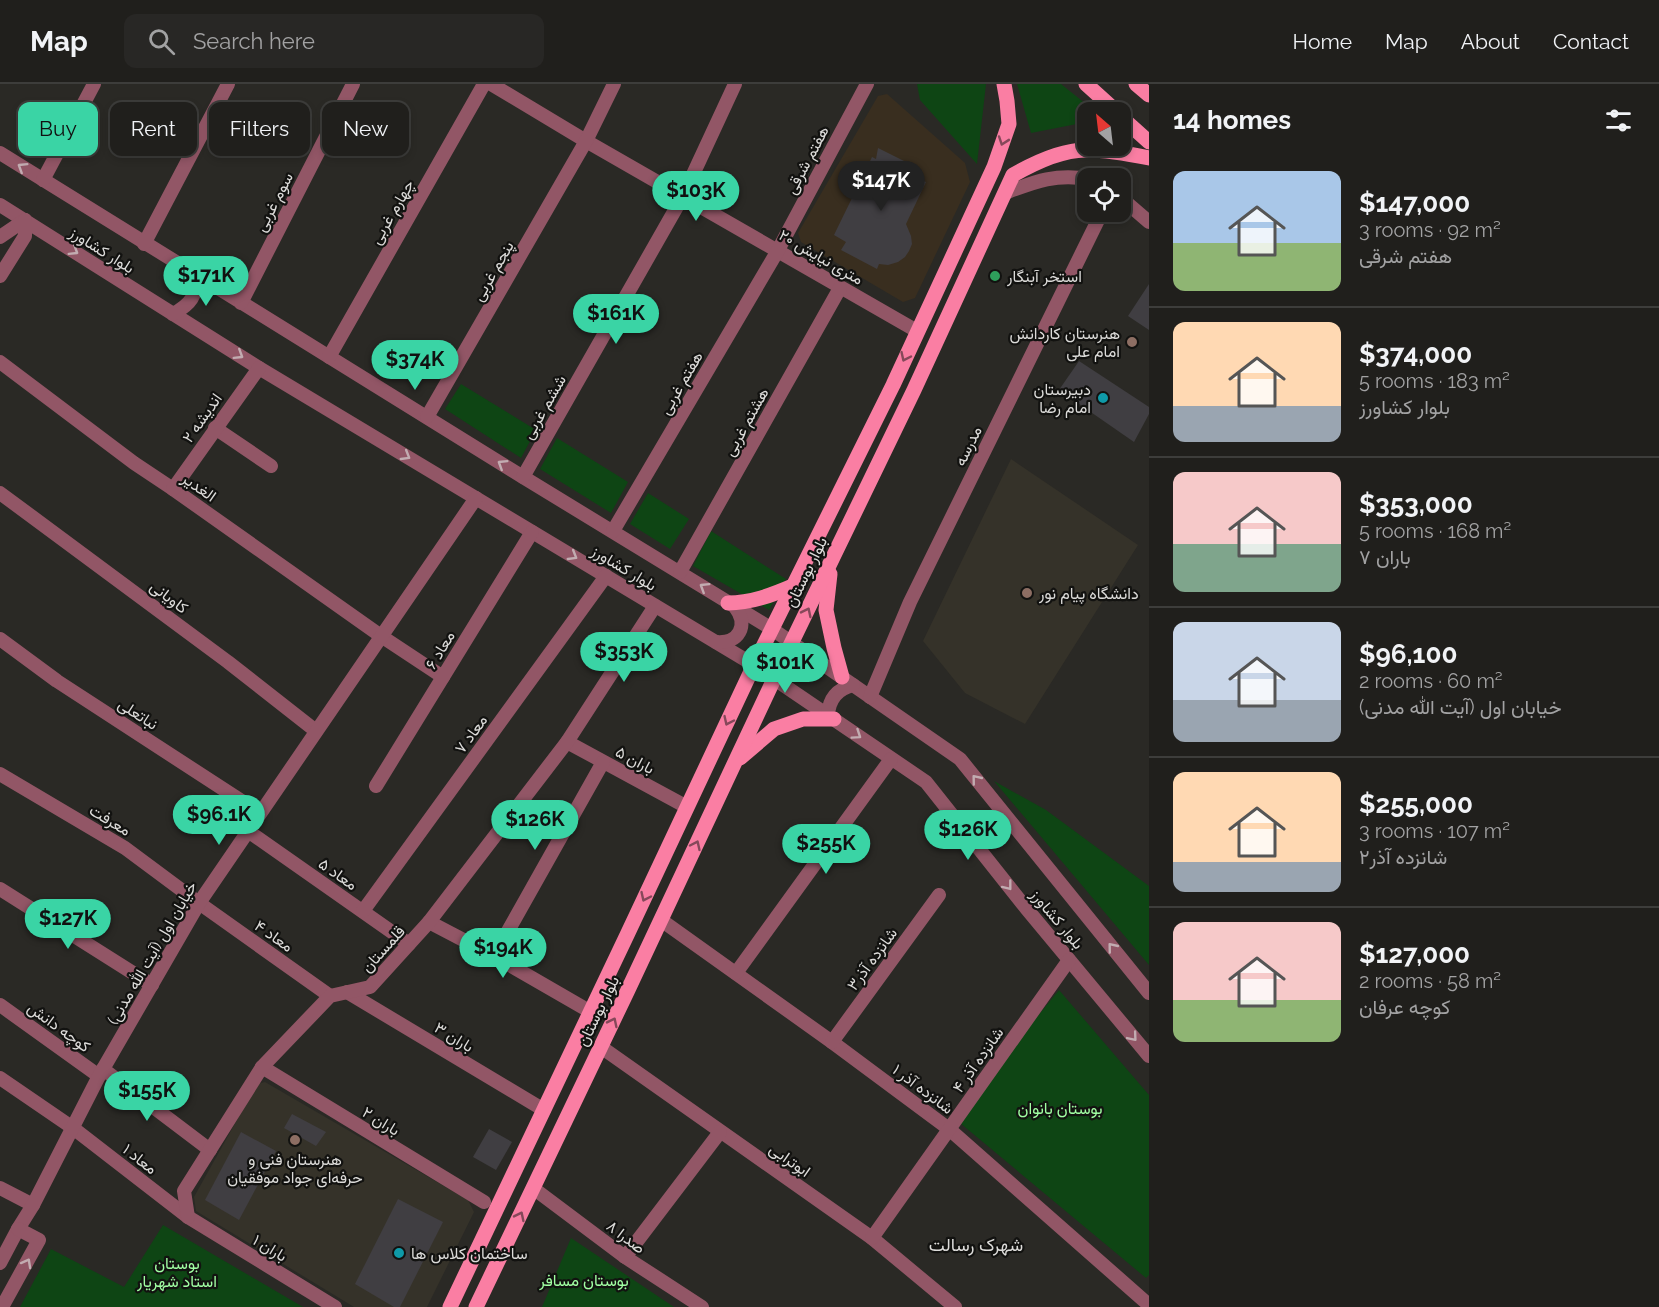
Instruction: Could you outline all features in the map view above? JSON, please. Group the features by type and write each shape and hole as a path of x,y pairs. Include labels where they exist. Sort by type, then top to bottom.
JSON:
{"main road":[{"name":"بلوار بوستان","path":"450,1307 754,665 888,395 994,167 1009,124 1004,84"},
{"path":"1086,84 1106,102"},
{"path":"1136,84 1149,95"},
{"path":"1131,126 1149,142"},
{"path":"994,167 1001,163 1009,165 1013,175 1031,164 1086,149 1116,151 1149,158"},
{"name":"بلوار بوستان","path":"476,1307 914,390 1013,175"},
{"path":"831,562 826,610 834,648 848,681"},
{"path":"732,605 774,594 793,586"},
{"path":"735,762 774,729 802,718 831,717"},
{"path":"605,981 627,992"}],"street":[{"path":"43,180 94,84"},
{"path":"144,244 228,84"},
{"name":"سوم غربی","path":"241,303 353,84"},
{"name":"چهارم غربی","path":"329,357 484,84"},
{"name":"۲۰ متری نیایش","path":"491,84 777,252 918,331"},
{"name":"پنجم غربی","path":"428,417 586,141 614,84"},
{"name":"ششم غربی","path":"523,477 683,196 735,84"},
{"name":"هفتم شرقی","path":"777,252 867,84"},
{"name":"بلوار کشاورز","path":"0,153 144,244 772,629 960,759 1149,993"},
{"path":"1005,193 1051,178 1077,178"},
{"name":"بلوار کشاورز","path":"0,205 259,368 754,665 926,782 1026,908 1149,1056"},
{"path":"1131,206 1149,222"},
{"path":"0,237 24,220"},
{"path":"0,276 25,236 24,220"},
{"name":"مدرسه","path":"870,697 910,602 1097,222"},
{"name":"هفتم غربی","path":"614,531 777,252"},
{"path":"173,314 184,308 192,299 196,287 196,275"},
{"name":"هشتم غربی","path":"680,573 840,288"},
{"name":"الغدیر","path":"0,362 134,464 443,677"},
{"name":"اندیشه ۲","path":"173,489 259,368"},
{"path":"215,428 272,466"},
{"name":"کاویانی","path":"0,493 228,662 316,731"},
{"name":"خیابان اول (آیت الله مدنی)","path":"0,1263 33,1205 101,1073 199,903 476,498"},
{"name":"معاد ۶","path":"376,786 532,532"},
{"name":"معاد ۷","path":"363,911 606,576"},
{"path":"716,642 724,643 731,640 741,629 740,614 732,605"},
{"name":"قلمستان","path":"330,996 370,987 429,922 567,742 656,606"},
{"name":"نباتعلی","path":"0,639 57,681 260,813"},
{"path":"831,717 829,707 832,698 845,687 848,681"},
{"name":"باران ۵","path":"567,742 687,807"},
{"path":"736,973 891,759"},
{"path":"494,956 603,762"},
{"name":"معرفت","path":"0,774 125,848 199,903"},
{"name":"معاد ۵","path":"248,831 410,944"},
{"path":"0,889 152,984"},
{"name":"شانزده آذر۳","path":"832,1042 939,895"},
{"name":"معاد ۴","path":"199,903 330,996"},
{"name":"شانزده آذر ۱","path":"661,920 949,1129 1148,1306"},
{"path":"429,922 494,956 591,1012"},
{"name":"شانزده آذر ۴","path":"872,1238 1069,960"},
{"name":"باران ۳","path":"347,992 544,1110"},
{"path":"188,1217 184,1191 262,1067 330,996"},
{"name":"کوچه دانش","path":"0,1005 210,1149"},
{"name":"ابوترابی","path":"601,1047 872,1238 955,1307"},
{"name":"باران ۲","path":"262,1067 484,1202"},
{"name":"معاد ۱","path":"0,1078 73,1128 188,1217"},
{"path":"625,1257 720,1132"},
{"path":"0,1188 33,1205"},
{"name":"صدرا ۸","path":"533,1188 625,1257 700,1306"},
{"name":"باران ۱","path":"188,1217 335,1307"},
{"path":"2,1307 39,1240 18,1229"}],"shaded area":[{"path":"887,94 965,163 970,182 915,298 903,302 801,242 798,233 878,96"},
{"name":"دانشگاه پیام نور","path":"1011,459 1138,545 1025,724 965,693 923,641"},
{"name":"هنرستان فنی و حرفه‌ای جواد موفقیان","path":"265,1082 468,1200 474,1212 427,1307 354,1307 196,1211 194,1197 257,1084"}],"green space":[{"path":"917,84 986,84 977,164 920,100"},
{"path":"1017,84 1061,84 1084,102 1077,102 1077,124 1031,133"},
{"path":"461,384 536,430 521,458 445,409"},
{"path":"557,438 628,482 611,513 540,469"},
{"path":"648,493 689,519 670,549 630,524"},
{"path":"711,531 786,579 769,610 693,566"},
{"path":"994,781 1046,810 1149,886 1149,965"},
{"name":"بوستان بانوان","path":"1059,990 1149,1095 1149,1275 1146,1278 954,1118"},
{"name":"بوستان استاد شهریار","path":"163,1225 303,1307 20,1307 51,1249 124,1287"},
{"name":"بوستان مسافر","path":"571,1238 674,1307 542,1307"}],"building":[{"path":"878,148 918,168 914,177 926,182 906,224 912,244 909,251 898,262 888,265 879,264 877,269 841,250 846,242 834,235 872,157 876,159"},
{"path":"1149,284 1149,330 1128,316"},
{"name":"دبیرستان امام رضا","path":"1079,361 1149,407 1149,414 1134,442 1059,390"},
{"path":"292,1114 326,1132 316,1146 284,1128"},
{"path":"489,1129 512,1142 496,1170 473,1157"},
{"path":"241,1132 276,1151 239,1220 205,1200"},
{"name":"ساختمان کلاس ها","path":"398,1199 443,1222 400,1307 394,1307 355,1284"}],"place":[{"name":"استخر آبنگار","path":"995,276"},
{"name":"هنرستان کاردانش امام علی","path":"1132,342"},
{"name":"دبیرستان امام رضا","path":"1103,398"},
{"name":"دانشگاه پیام نور","path":"1027,593"},
{"name":"هنرستان فنی و حرفه‌ای جواد موفقیان","path":"295,1140"},
{"name":"ساختمان کلاس ها","path":"399,1253"}],"district":[{"name":"شهرک رسالت","path":"976,1244"}]}
